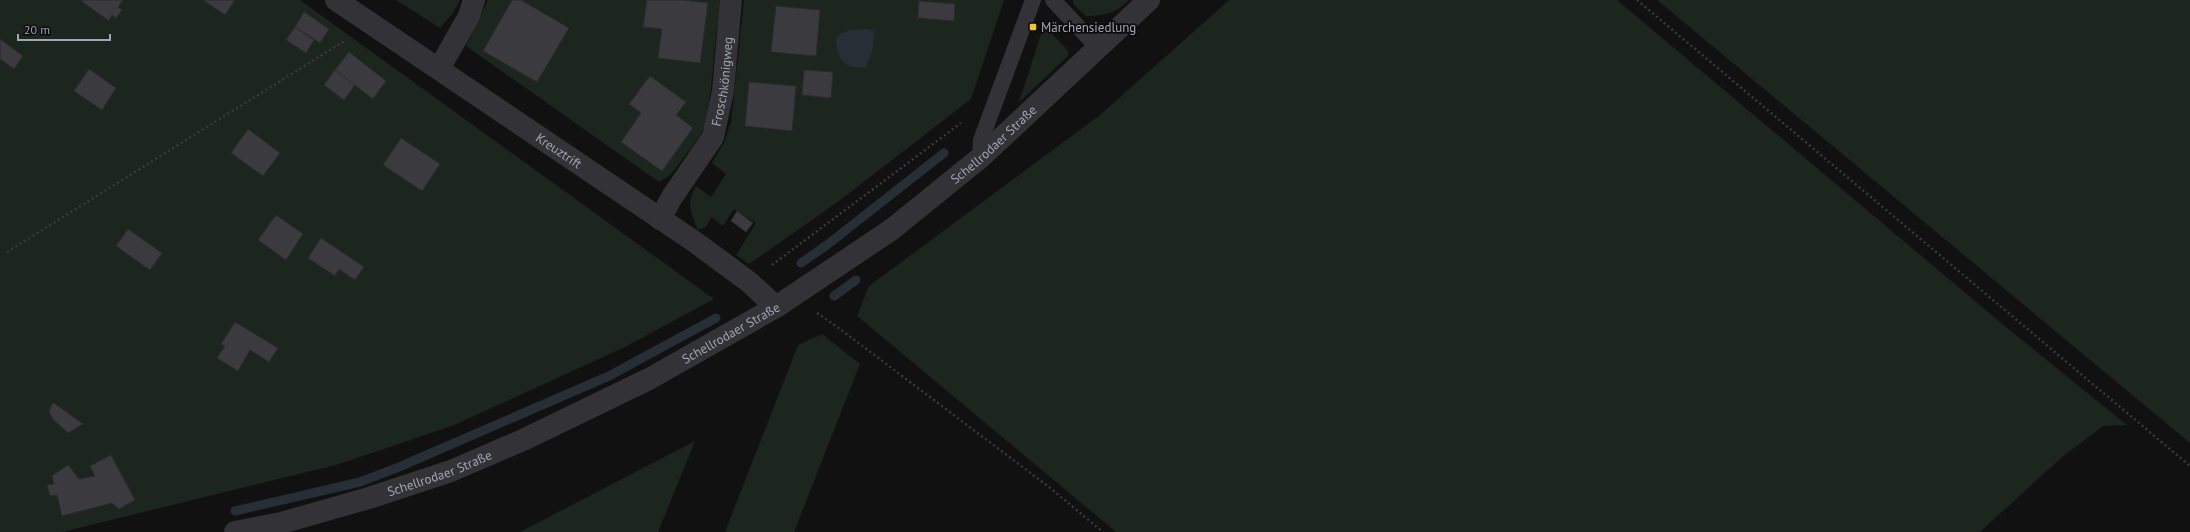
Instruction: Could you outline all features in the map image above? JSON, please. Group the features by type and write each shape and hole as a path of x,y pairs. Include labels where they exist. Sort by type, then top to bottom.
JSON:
{"street":[{"name":"Kreuztrift","path":"336,0 660,219 749,282 783,302"},
{"path":"439,69 469,16 474,0"},
{"name":"Froschkönigweg","path":"660,219 672,196 714,137 723,90 731,0"},
{"name":"Schellrodaer Straße","path":"235,532 296,518 451,471 523,440 649,379 783,302 890,230 980,158 1099,50 1149,0"}],"lane":[{"path":"980,158 981,140 1028,8 1033,0"},
{"path":"1053,0 1099,50"}],"path":[{"path":"1637,0 2190,466"},
{"path":"7,252 371,24"},
{"path":"749,282 963,122"},
{"path":"783,302 836,326 1049,487 1103,532"}],"shaded area":[{"path":"0,0 300,0 714,299 625,347 452,426 336,465 62,532 0,532"},
{"path":"396,0 460,0 453,13 440,28"},
{"path":"488,0 720,0 711,87 705,126 698,139 668,177 659,182 466,46"},
{"path":"744,0 1004,0 971,99 839,201 749,264 736,255 756,223 734,209 723,226 711,217 706,227 698,230 693,219 690,203 696,186 711,197 726,174 712,163 724,143 731,122"},
{"path":"1073,0 1129,0 1119,8 1109,13 1086,16 1074,5"},
{"path":"1229,0 1617,0 2006,327 2127,425 2103,426 2061,458 1980,532 1116,532 857,316 869,286 1100,115"},
{"path":"1657,0 2190,0 2190,443"},
{"path":"1044,25 1068,51 1068,56 1019,102"},
{"path":"868,29 874,31 874,36 871,54 866,67 859,68 848,65 838,53 836,40 840,34 849,30"},
{"path":"822,334 860,364 794,532 725,532 798,345"},
{"path":"695,441 658,532 520,532"}],"building":[{"path":"80,0 123,0 118,7 122,10 116,18 112,15 109,21"},
{"path":"203,0 235,0 225,15"},
{"path":"512,0 521,0 569,28 537,82 483,51"},
{"path":"647,0 683,0 708,3 700,63 658,58 662,29 643,27"},
{"path":"919,1 955,4 954,21 918,18"},
{"path":"776,6 820,10 816,56 771,52"},
{"path":"304,12 329,29 320,43 295,27"},
{"path":"295,27 314,40 306,53 286,40"},
{"path":"0,39 23,56 14,69 0,59"},
{"path":"349,52 386,81 373,99 335,70"},
{"path":"89,69 116,88 102,110 74,91"},
{"path":"335,70 355,85 344,100 324,85"},
{"path":"804,70 833,72 831,98 802,95"},
{"path":"650,76 686,102 676,115 693,128 662,171 621,142 641,113 629,104"},
{"path":"749,82 796,86 792,131 745,126"},
{"path":"248,129 280,153 263,176 231,153"},
{"path":"401,138 440,164 422,191 383,165"},
{"path":"737,211 753,223 746,232 731,221"},
{"path":"276,215 303,234 286,260 258,240"},
{"path":"128,229 162,253 150,270 116,246"},
{"path":"321,238 364,267 355,280 339,269 335,276 308,258"},
{"path":"235,322 278,348 269,362 250,350 238,371 217,358 225,346 221,344"},
{"path":"53,403 83,424 68,433 52,418 49,411"},
{"path":"111,455 135,500 119,509 112,503 62,516 57,495 50,496 47,485 54,484 52,476 68,465 79,479 95,476 90,466"}],"waterway":[{"path":"801,263 827,245 944,153"},
{"path":"834,296 856,280"},
{"path":"235,511 360,482 399,467 609,376 716,318"}],"place":[{"name":"Märchensiedlung","path":"1033,27"}]}
